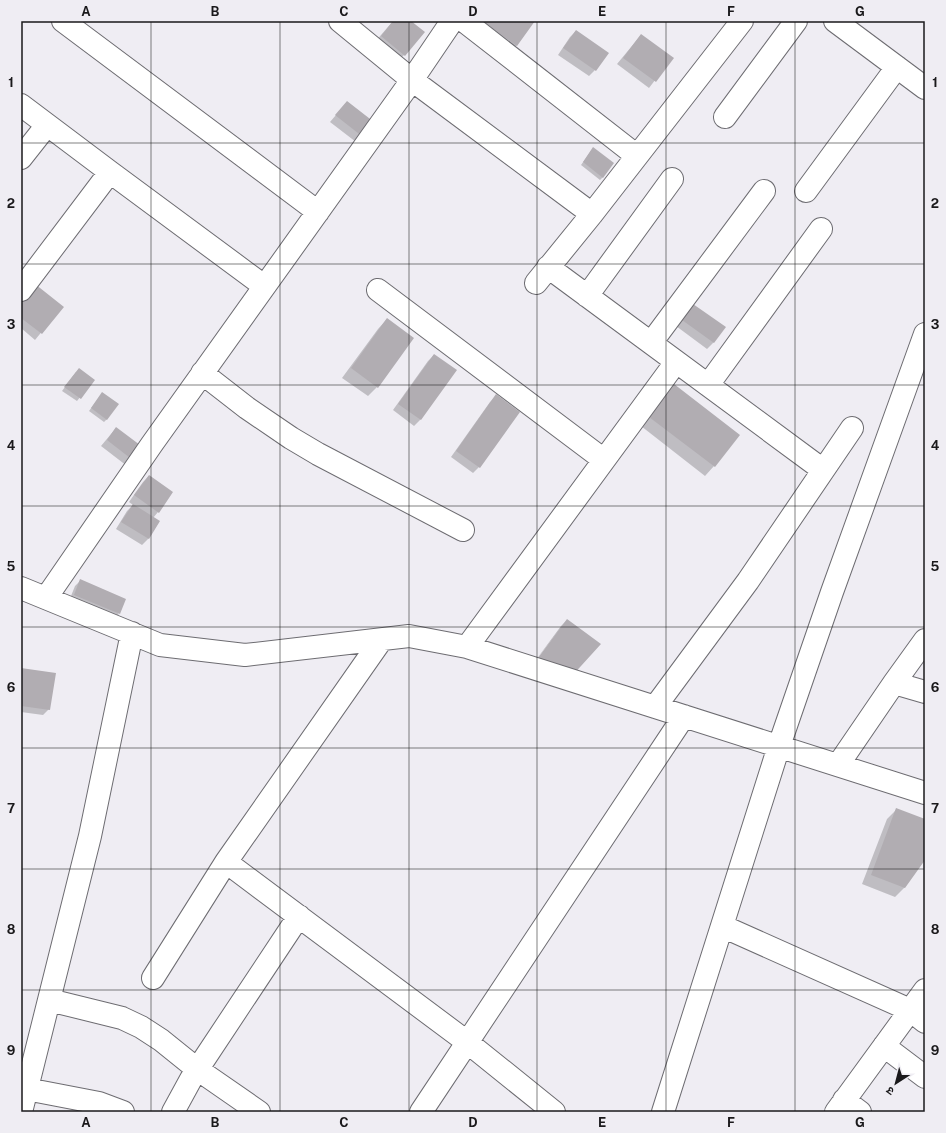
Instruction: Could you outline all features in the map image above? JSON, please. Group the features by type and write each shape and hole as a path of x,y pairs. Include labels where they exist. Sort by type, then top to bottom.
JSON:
{"street":[{"path":"63,21 318,212"},
{"path":"340,21 412,80 592,214"},
{"path":"46,598 152,444 412,80 452,21"},
{"path":"464,21 637,156"},
{"path":"742,21 592,214 542,275 587,296 823,470"},
{"path":"725,117 796,21"},
{"path":"834,21 925,88"},
{"path":"806,191 897,67"},
{"path":"21,105 264,286"},
{"path":"21,158 47,125"},
{"path":"21,290 110,172"},
{"path":"587,296 672,179"},
{"path":"651,343 764,191"},
{"path":"708,385 821,229"},
{"path":"378,290 604,460"},
{"path":"663,1112 779,746 832,592 925,334"},
{"path":"466,647 676,362"},
{"path":"202,373 247,408 291,438 318,454 463,530"},
{"path":"655,707 748,581 852,428"},
{"path":"21,588 160,645 245,655 409,636 466,647 925,793"},
{"path":"21,1112 24,1088 50,1000 90,836 132,633"},
{"path":"154,978 226,862 382,639"},
{"path":"838,765 925,640"},
{"path":"894,683 925,692"},
{"path":"421,1112 684,716"},
{"path":"226,862 467,1042 554,1112"},
{"path":"173,1112 191,1079 300,916"},
{"path":"722,926 918,1016"},
{"path":"846,1108 884,1046 918,1016 925,990"},
{"path":"50,1000 122,1018 141,1027 198,1070 259,1112"},
{"path":"884,1046 925,1076"},
{"path":"24,1088 99,1103 124,1112"}],"building":[{"path":"393,21 411,21 425,32 405,56 381,36"},
{"path":"482,21 535,21 517,46"},
{"path":"576,30 609,53 596,71 563,48"},
{"path":"641,34 674,58 656,82 623,58"},
{"path":"347,101 374,122 363,137 335,115"},
{"path":"593,147 614,163 603,178 583,162"},
{"path":"35,284 64,307 42,334 21,318 21,302"},
{"path":"693,304 726,327 714,343 682,320"},
{"path":"387,318 414,338 378,388 351,368"},
{"path":"434,354 457,370 421,420 398,404"},
{"path":"79,368 95,380 81,399 64,387"},
{"path":"674,384 740,435 715,467 649,417"},
{"path":"102,392 119,404 107,420 91,408"},
{"path":"496,394 520,412 480,468 456,451"},
{"path":"116,427 144,448 134,461 107,440"},
{"path":"149,475 173,492 159,513 134,495"},
{"path":"133,504 160,521 149,539 121,522"},
{"path":"80,579 126,599 120,614 74,595"},
{"path":"567,619 601,644 571,677 535,662"},
{"path":"21,668 56,673 50,710 21,706"},
{"path":"896,808 925,819 925,860 905,888 871,875"}]}
